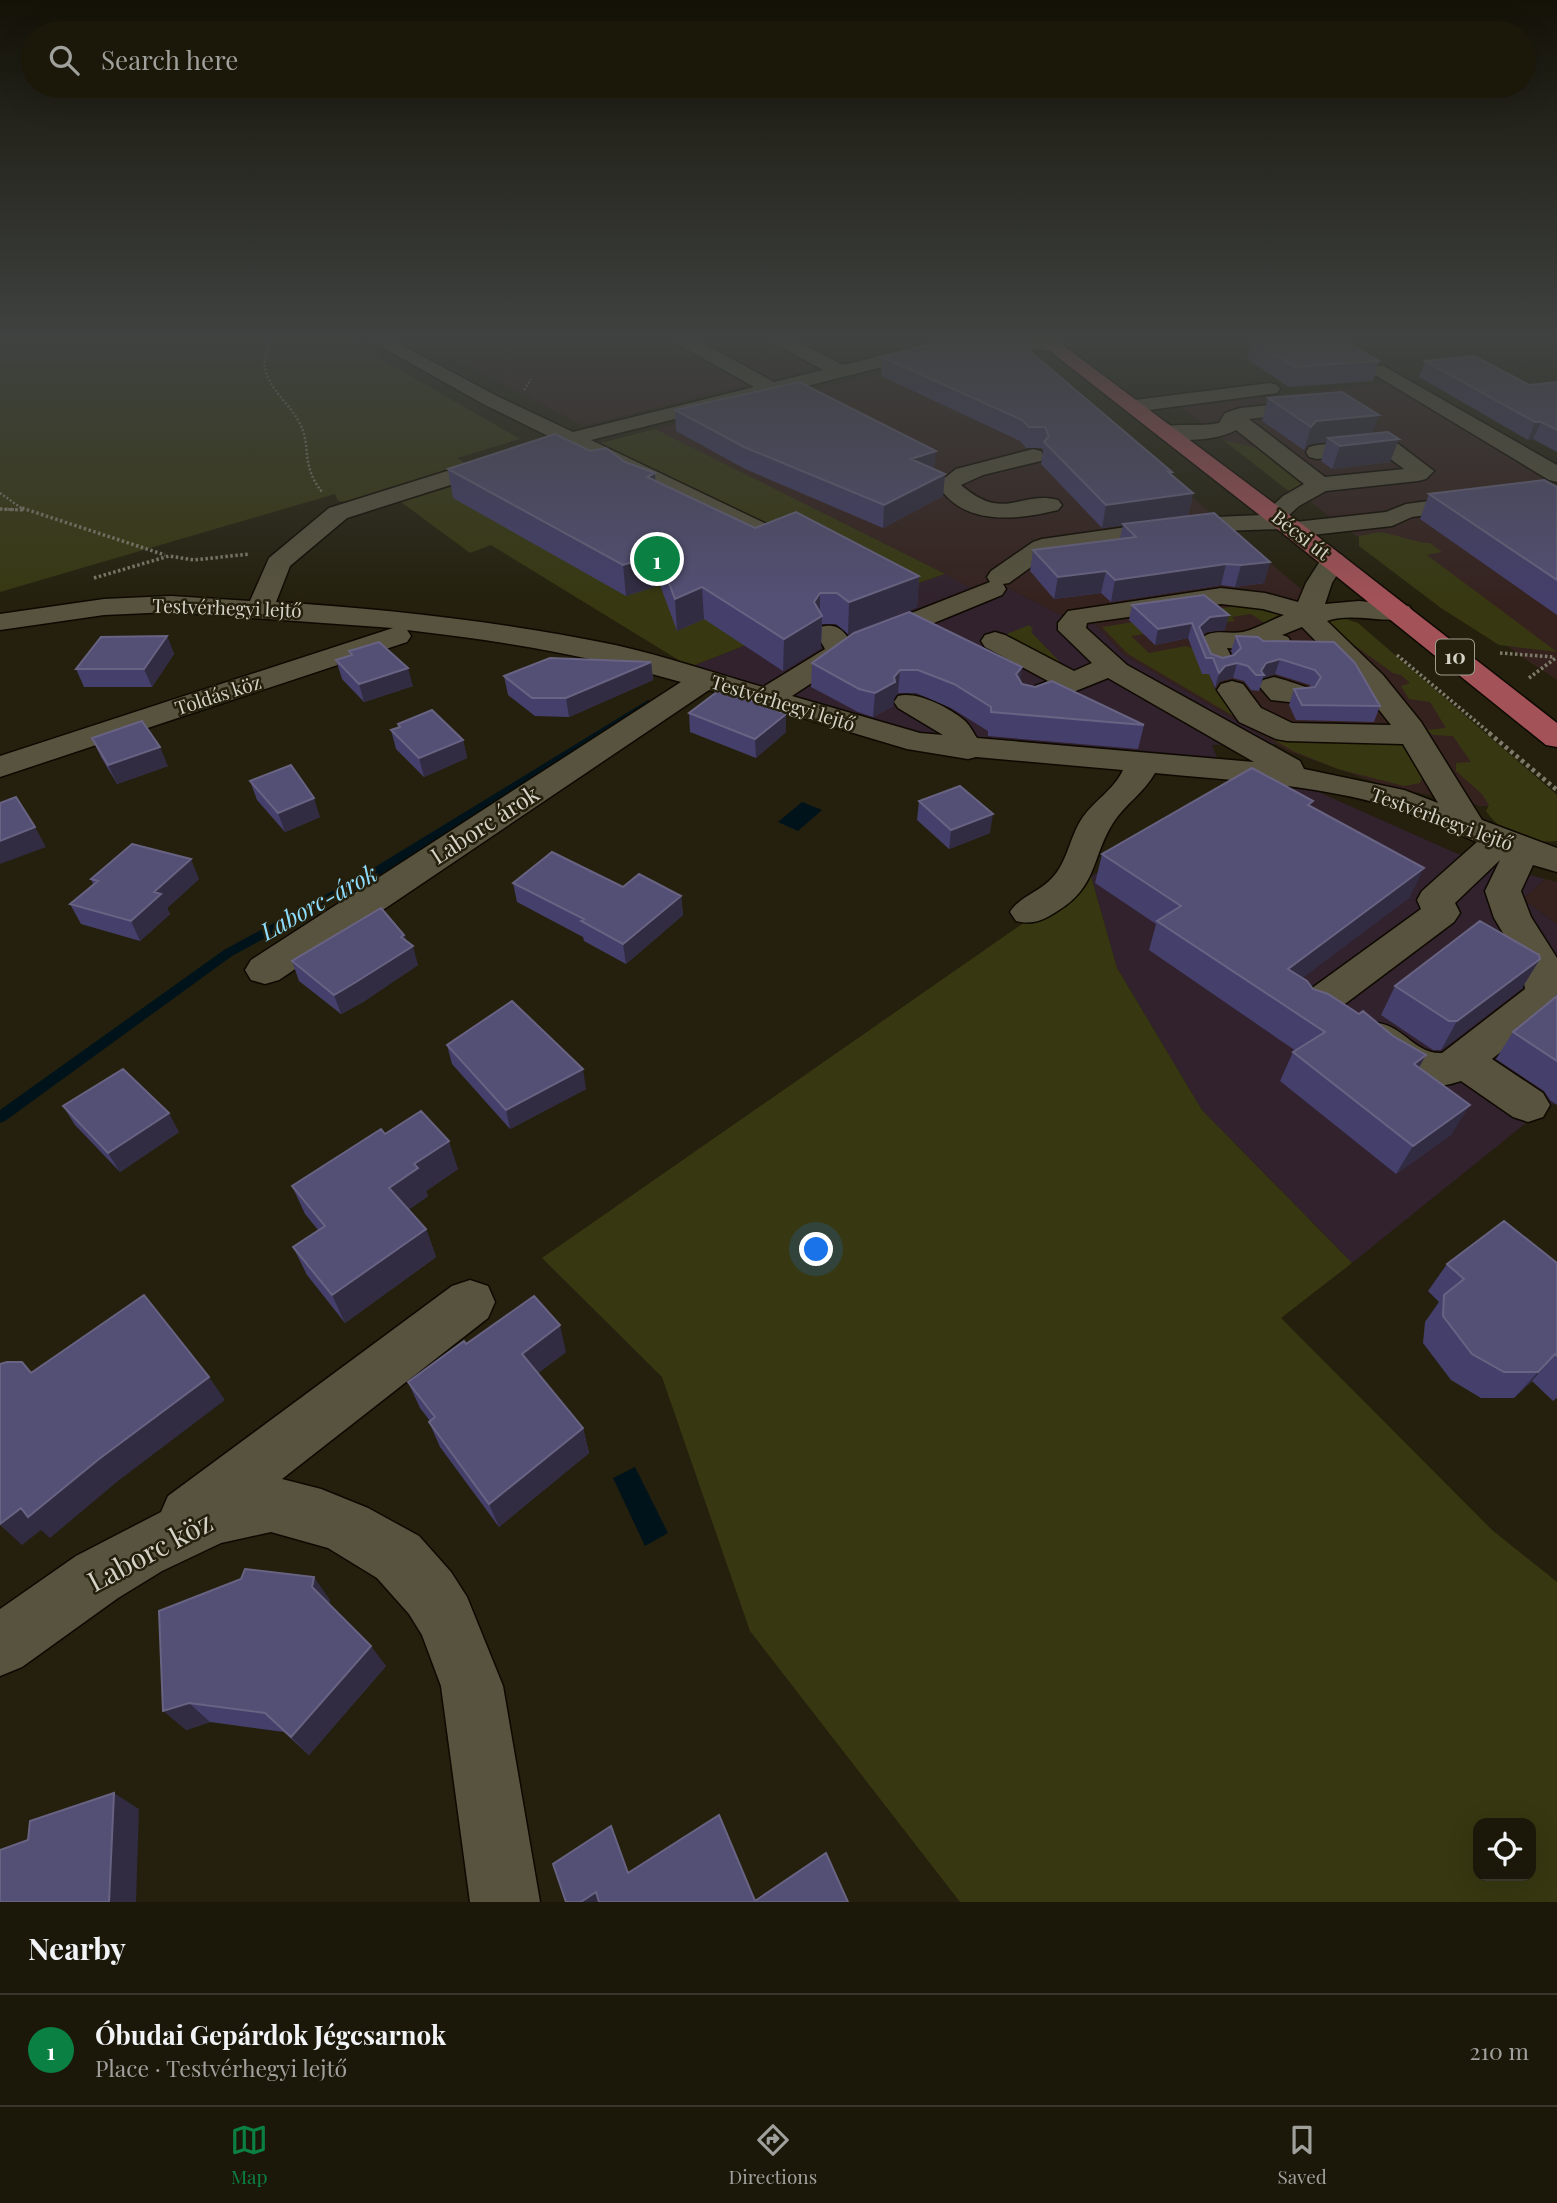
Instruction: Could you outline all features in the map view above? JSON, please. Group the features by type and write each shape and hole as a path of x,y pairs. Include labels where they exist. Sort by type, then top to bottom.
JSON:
{"main road":[{"name":"Bécsi út","path":"1159,426 1557,738"}],"street":[{"path":"541,426 770,535"},
{"path":"259,607 268,593 278,564 338,513 609,426"},
{"path":"1206,432 1228,426"},
{"path":"1244,426 1320,485"},
{"path":"1385,445 1383,441 1394,431 1387,426"},
{"path":"1474,426 1557,475"},
{"path":"1167,432 1206,432 1283,451 1313,452 1385,445 1423,471 1418,474 1320,485 1291,501 1284,522"},
{"path":"1032,478 1079,541"},
{"path":"767,698 835,655 835,640 866,640 996,583 1042,547 1191,525 1392,519 1406,511 1532,494 1557,499"},
{"path":"1284,638 1333,561"},
{"path":"1284,638 1265,601 1221,596 1078,617 1072,623 1072,631 1111,666 1244,745 1309,779"},
{"name":"Testvérhegyi lejtő","path":"0,622 133,605 259,607 437,623 567,643 706,679 918,742 968,749 1266,773 1309,779 1392,797 1557,861"},
{"path":"1284,638 1361,608 1399,612"},
{"name":"Toldás köz","path":"0,767 437,623"},
{"path":"1224,664 1314,624 1387,699 1497,838 1503,891 1512,916 1506,938 1540,959 1546,981 1545,995 1452,1068 1425,1070 1365,1029"},
{"path":"1187,626 1205,637 1224,664 1251,715 1287,732 1400,735 1410,729"},
{"path":"995,641 1073,682"},
{"path":"1030,699 1111,666"},
{"name":"Laborc árok","path":"265,970 706,679"},
{"path":"1357,695 1374,695 1387,699"},
{"path":"859,702 877,711 904,718 942,720"},
{"path":"909,702 954,727 968,749"},
{"path":"1029,912 1059,893 1071,880 1095,826 1103,814 1132,788 1142,764"},
{"path":"1315,1006 1441,913 1435,900 1479,862 1497,838"},
{"path":"1462,1061 1528,1105"},
{"path":"142,1551 470,1302"},
{"name":"Laborc köz","path":"0,1645 97,1577 142,1551 216,1516 271,1504 321,1517 348,1528 398,1557 430,1593 446,1618 472,1686 505,1902"}],"path":[{"path":"299,426 305,444 306,468 312,483 338,513"},
{"path":"0,494 24,510 126,545 169,556 194,560 296,546"},
{"path":"0,509 24,510"},
{"path":"87,581 169,556"},
{"path":"1494,652 1556,657"},
{"path":"1536,688 1525,680 1556,657"}],"shaded area":[{"path":"0,426 497,426 520,439 457,458 466,464 349,502 338,501 335,494 0,592"},
{"path":"668,426 1107,426 1549,797 1518,806 1480,806 1383,785 1288,751 1123,654 1095,624 1086,625 1054,612 999,583 976,591 655,429"},
{"path":"1206,426 1457,426 1557,487 1557,680"},
{"path":"655,429 945,574 818,617 690,667 491,545 470,553 401,502 570,451"},
{"path":"1223,440 1270,451 1309,482 1290,492"},
{"path":"1379,532 1430,543 1442,552 1427,555 1557,652 1499,645 1441,608 1359,546 1359,536"},
{"path":"945,574 976,591 999,583 1054,612 1086,625 1095,624 1123,654 1276,744 1212,745 1219,762 965,742 920,733 690,667 818,617"},
{"path":"1248,604 1286,615 1266,624 1251,614 1232,617 1235,621 1131,636 1149,653 1186,646 1195,649 1202,674 1209,674 1215,690 1226,690 1244,717 1403,742 1423,776 1420,783 1404,786 1338,769 1293,751 1128,654 1102,627"},
{"path":"1340,617 1358,623 1557,795 1557,841 1536,841 1517,836 1492,819 1486,811 1489,805 1482,794 1456,771 1456,763 1471,762 1453,736 1433,735 1427,730 1446,728 1430,702 1409,699 1401,686 1410,683 1332,629 1327,622"},
{"path":"1029,625 1033,629 1031,632 1062,664 1058,665 1004,635"},
{"path":"1257,786 1314,790 1458,854 1545,879 1523,899 1557,924 1557,1102 1531,1119 1352,1263 1202,1110 1117,968 1091,876"},
{"path":"1091,876 1117,968 1202,1110 1352,1263 1281,1318 1492,1530 1557,1582 1557,1902 960,1902 750,1631 662,1377 542,1258"},
{"path":"1545,879 1557,882 1557,924 1523,899"}],"water":[{"path":"802,802 822,810 798,831 778,822"},
{"path":"635,1467 668,1533 645,1546 613,1478"}],"building":[{"path":"704,426 886,426 936,451 911,459 945,474 884,505 744,447"},
{"path":"1118,426 1193,493 1106,505 1044,442 1049,436 1045,427 1029,427"},
{"path":"1388,432 1399,439 1340,446 1328,438"},
{"path":"555,434 590,451 606,448 625,462 655,473 647,477 755,528 796,512 919,576 849,602 837,593 820,593 814,602 822,616 784,639 702,587 675,599 658,554 623,565 448,469"},
{"path":"1544,480 1557,487 1557,580 1429,494"},
{"path":"1214,513 1270,562 1226,564 1115,580 1106,571 1058,577 1033,550 1136,537 1123,524"},
{"path":"1204,595 1229,615 1210,617 1199,627 1211,654 1223,658 1234,655 1241,648 1236,636 1258,637 1263,641 1334,642 1355,663 1380,706 1302,705 1294,689 1315,687 1321,677 1315,670 1280,659 1266,663 1261,671 1264,675 1256,675 1248,666 1237,663 1225,666 1219,673 1213,658 1206,658 1192,623 1158,629 1132,605"},
{"path":"909,612 1022,667 1016,674 1022,684 1035,687 1052,681 1144,725 991,712 991,707 954,684 918,670 900,670 894,677 895,682 875,693 859,689 812,663 854,633"},
{"path":"167,636 144,669 76,669 101,637"},
{"path":"379,642 408,668 359,684 336,660 352,655 349,651"},
{"path":"550,658 651,662 566,698 532,698 504,676"},
{"path":"721,689 786,714 755,739 689,713"},
{"path":"432,710 463,740 419,758 391,730 400,727 398,724"},
{"path":"142,721 160,747 108,765 92,738"},
{"path":"291,765 314,798 278,813 250,781"},
{"path":"1252,768 1313,801 1308,805 1424,868 1288,969 1307,981 1313,989 1328,994 1359,1014 1363,1011 1393,1036 1426,1055 1414,1064 1470,1105 1413,1146 1293,1052 1325,1032 1157,921 1181,906 1102,854"},
{"path":"960,786 993,814 951,830 919,801"},
{"path":"16,797 35,827 0,841 0,803"},
{"path":"132,844 191,859 154,892 161,894 131,921 70,904 98,881 91,879"},
{"path":"552,852 623,887 639,874 681,896 623,944 581,921 584,919 513,883"},
{"path":"381,908 404,935 401,937 413,946 356,982 334,995 292,961"},
{"path":"1480,921 1539,955 1540,959 1457,1021 1449,1021 1395,986"},
{"path":"1557,996 1557,1061 1513,1032"},
{"path":"512,1001 583,1069 506,1110 447,1045"},
{"path":"123,1069 169,1113 108,1153 63,1106"},
{"path":"421,1111 449,1141 414,1164 418,1168 389,1188 426,1229 332,1295 293,1247 325,1226 292,1186 381,1129 385,1134"},
{"path":"1504,1221 1557,1263 1557,1356 1555,1354 1538,1372 1504,1372 1472,1354 1443,1316 1444,1295 1464,1279 1447,1264"},
{"path":"144,1295 209,1377 99,1459 28,1517 21,1508 0,1524 0,1364 22,1362 31,1373"},
{"path":"534,1296 560,1325 522,1354 583,1428 489,1504 429,1422 435,1417 408,1382 464,1341 466,1344"},
{"path":"245,1569 314,1577 312,1587 371,1646 291,1737 265,1713 189,1703 163,1711 159,1611 241,1579"},
{"path":"114,1793 109,1902 0,1902 0,1850 28,1840 30,1821"},
{"path":"719,1815 755,1901 826,1853 848,1902 599,1902 596,1892 581,1902 566,1902 553,1864 611,1826 628,1873"}],"waterway":[{"name":"Laborc-árok","path":"0,1117 228,953 366,878 648,703"}],"place":[{"name":"Óbudai Gepárdok Jégcsarnok","path":"657,559"}]}
